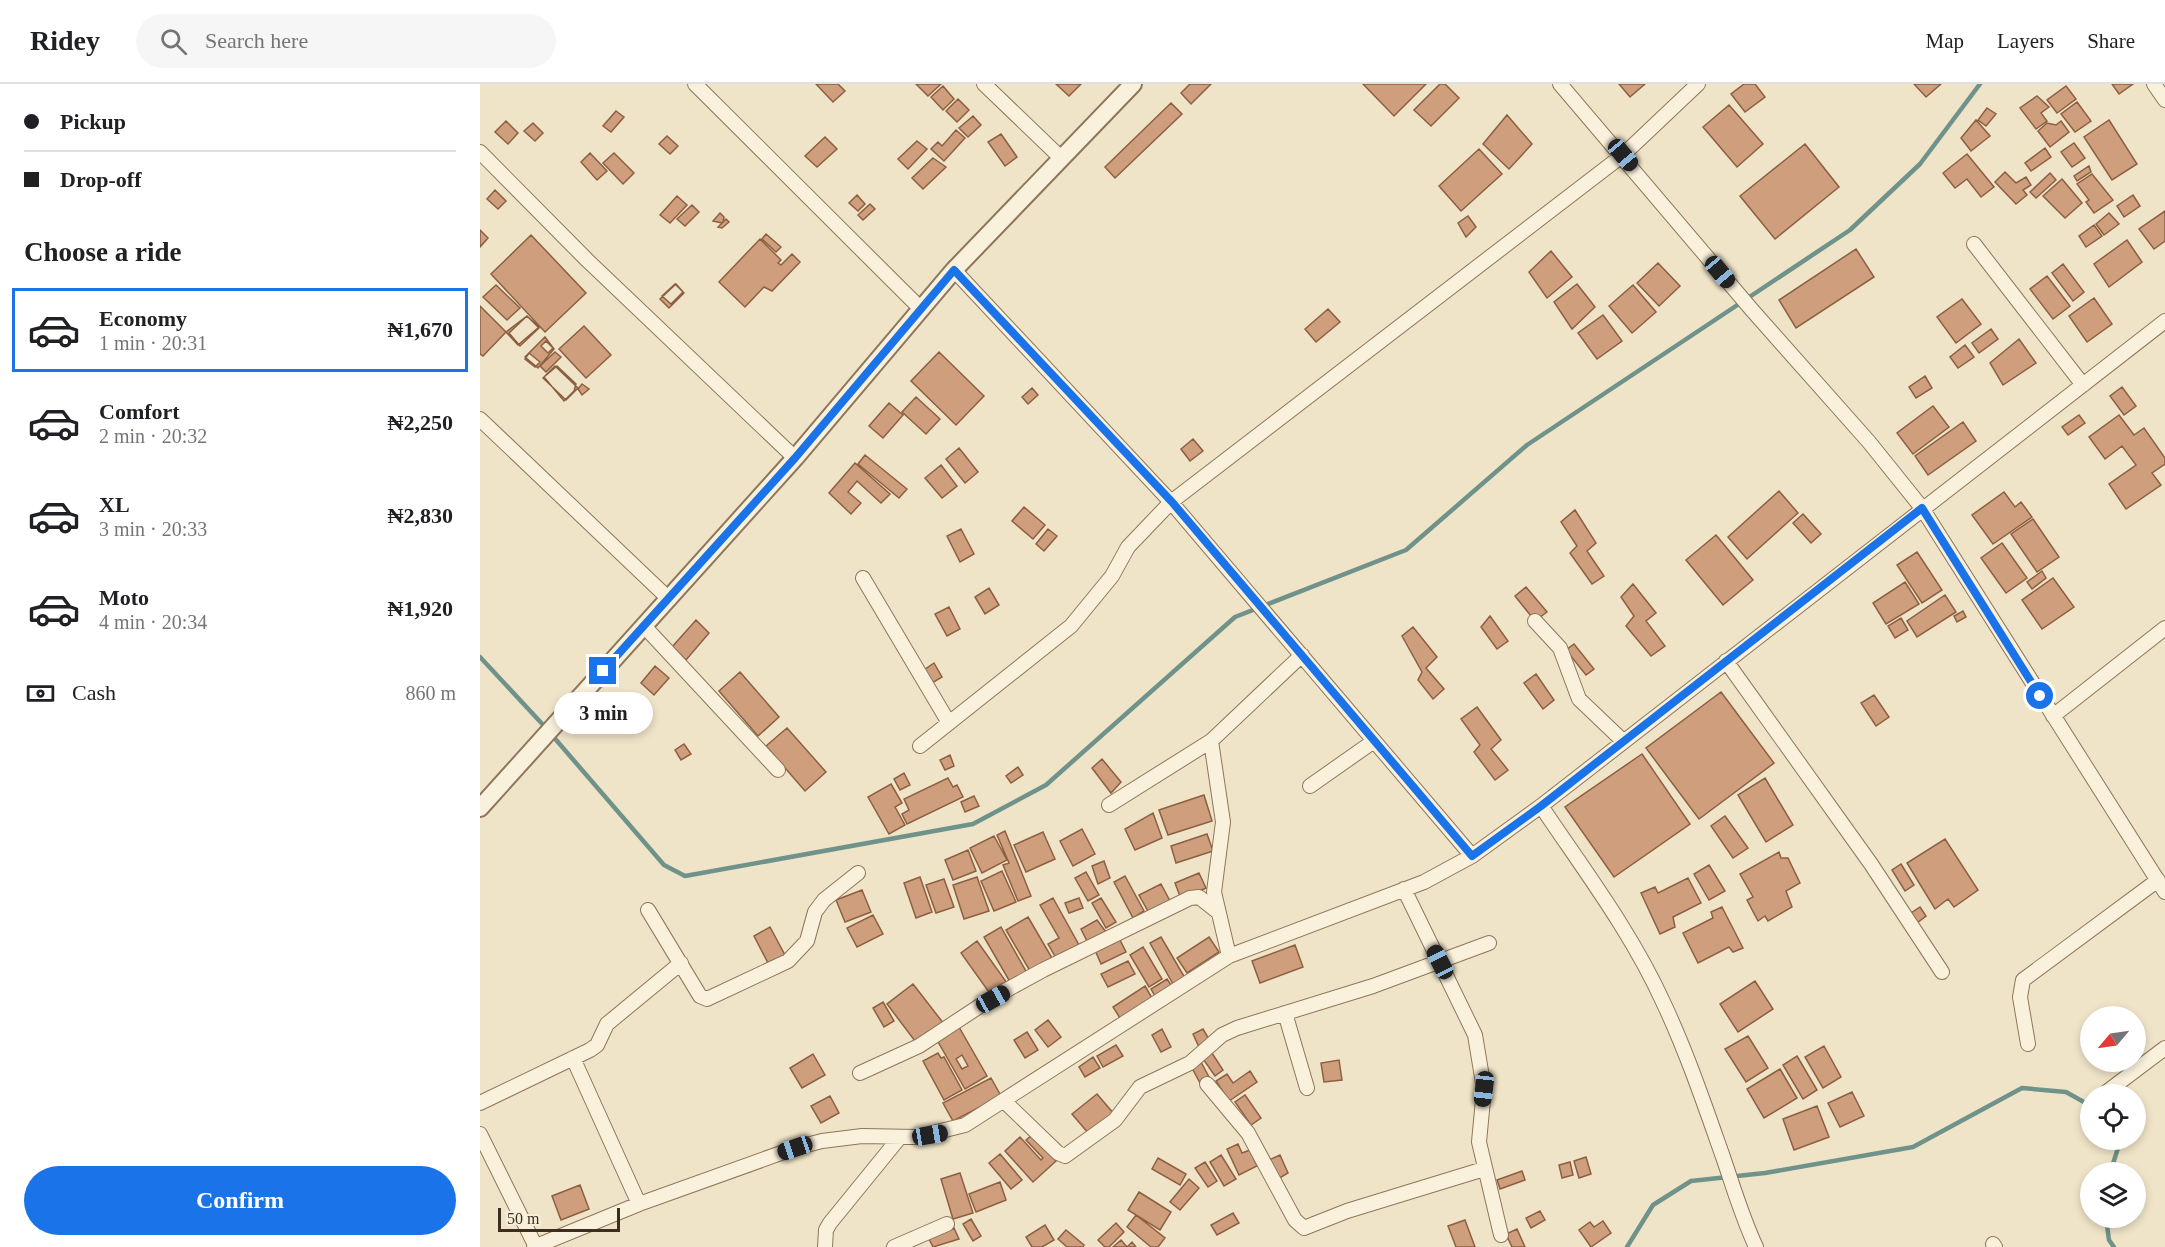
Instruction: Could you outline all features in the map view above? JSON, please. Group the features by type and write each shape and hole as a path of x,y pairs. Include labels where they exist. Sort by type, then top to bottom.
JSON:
{"street":[{"path":"695,84 920,308"},
{"path":"984,84 1060,157"},
{"path":"480,808 795,458 954,270 1060,157 1133,84"},
{"path":"1560,84 1623,155 1752,310 1869,442 1922,508 2161,886 2023,980 2020,997 2028,1044"},
{"path":"920,746 1071,626 1112,576 1128,547 1172,502 1623,155 1698,84"},
{"path":"2154,84 2165,100"},
{"path":"480,152 587,260 795,458"},
{"path":"1974,244 2083,385"},
{"path":"954,270 1172,502 1472,856"},
{"path":"480,1134 535,1247 639,1204 813,1143 862,1136 900,1137 943,1133 965,1125 1230,956 1424,882 1472,856 1541,806 2165,321"},
{"path":"480,419 669,599"},
{"path":"863,578 949,723"},
{"path":"1535,621 1560,648 1579,699 1623,741"},
{"path":"644,626 778,770"},
{"path":"2053,716 2165,628"},
{"path":"1109,805 1211,741 1302,656"},
{"path":"1726,661 1871,864 1942,972"},
{"path":"1211,741 1223,822 1214,892 1230,956"},
{"path":"1310,786 1374,741"},
{"path":"1541,806 1636,947 1687,1057 1739,1211 1756,1247"},
{"path":"648,910 700,996 707,999 788,961 807,940 815,912 824,900 858,873"},
{"path":"1404,889 1467,1015 1481,1059 1484,1089 1479,1132 1484,1169 1501,1235"},
{"path":"860,1073 919,1046 1044,970 1190,898 1199,897 1218,912"},
{"path":"1004,1101 1058,1153 1065,1156 1115,1120 1140,1087 1190,1063 1222,1035 1237,1028 1440,962 1489,943"},
{"path":"480,1103 597,1045 607,1024 681,963"},
{"path":"1285,1013 1307,1088"},
{"path":"2117,1084 2165,1048"},
{"path":"573,1058 639,1204"},
{"path":"1207,1084 1248,1133 1295,1220 1304,1228 1347,1211 1484,1169"},
{"path":"825,1247 826,1230 830,1224 900,1137"},
{"path":"894,1247 947,1224"}],"building":[{"path":"816,84 838,84 845,91 833,102"},
{"path":"916,84 941,84 928,96"},
{"path":"1056,84 1081,84 1069,96"},
{"path":"1190,84 1211,84 1191,104 1181,93"},
{"path":"1363,84 1426,84 1394,116"},
{"path":"1440,84 1445,84 1459,98 1431,126 1414,110"},
{"path":"1619,84 1645,84 1630,97"},
{"path":"1744,84 1755,84 1765,97 1745,112 1731,94"},
{"path":"1914,84 1941,84 1926,97"},
{"path":"2112,84 2133,84 2119,94"},
{"path":"943,86 954,99 943,110 931,97"},
{"path":"2066,86 2076,99 2057,113 2047,100"},
{"path":"2037,96 2049,107 2041,113 2047,121 2036,129 2020,108"},
{"path":"958,99 969,110 957,122 946,111"},
{"path":"2077,102 2091,121 2075,132 2061,114"},
{"path":"1171,103 1182,114 1115,178 1105,167"},
{"path":"1729,105 1763,144 1737,167 1703,127"},
{"path":"1987,108 1996,114 1986,126 1978,120"},
{"path":"616,111 624,117 611,132 603,126"},
{"path":"1507,115 1532,144 1509,169 1483,144"},
{"path":"973,116 981,125 968,137 959,128"},
{"path":"1976,120 1990,136 1971,151 1961,138"},
{"path":"2109,120 2137,164 2112,180 2084,137"},
{"path":"506,121 518,133 508,144 495,132"},
{"path":"2061,121 2069,132 2050,147 2038,131 2047,123 2056,125"},
{"path":"533,123 543,133 535,141 524,131"},
{"path":"956,130 965,138 944,161 931,149 938,142 942,146"},
{"path":"1001,134 1017,157 1005,166 988,142"},
{"path":"667,136 678,146 670,154 659,144"},
{"path":"825,137 837,149 817,167 805,156"},
{"path":"917,141 927,149 908,169 898,159"},
{"path":"2074,143 2085,158 2072,167 2061,152"},
{"path":"1805,144 1839,187 1775,239 1740,196"},
{"path":"2045,148 2051,157 2031,171 2025,163"},
{"path":"1479,149 1502,174 1461,211 1439,186"},
{"path":"590,153 607,171 597,180 581,162"},
{"path":"614,153 634,173 623,184 603,163"},
{"path":"1967,154 1994,187 1981,197 1967,179 1955,188 1943,173"},
{"path":"933,158 946,167 923,189 912,178"},
{"path":"2089,166 2091,172 2077,181 2074,176"},
{"path":"2005,172 2016,183 2026,177 2031,185 2023,190 2027,195 2016,204 1995,182"},
{"path":"2050,173 2056,180 2036,198 2030,192"},
{"path":"2092,174 2113,200 2094,213 2086,202 2089,200 2077,184"},
{"path":"2062,179 2082,203 2065,218 2043,196"},
{"path":"495,190 506,201 498,209 487,199"},
{"path":"857,195 865,204 858,211 849,203"},
{"path":"2133,195 2140,206 2124,217 2117,206"},
{"path":"677,196 687,205 670,223 660,215"},
{"path":"870,204 875,209 863,220 858,215"},
{"path":"692,205 699,212 685,226 677,219"},
{"path":"2165,211 2165,241 2154,249 2139,229"},
{"path":"720,213 724,217 723,222 726,219 729,222 722,228 718,227 722,223 713,221"},
{"path":"2109,213 2119,224 2104,235 2096,224"},
{"path":"1468,216 1476,227 1466,237 1458,223"},
{"path":"2094,225 2102,236 2086,247 2079,236"},
{"path":"480,230 488,238 480,247"},
{"path":"766,234 781,247 776,252 762,239"},
{"path":"531,235 586,293 545,332 491,274"},
{"path":"760,239 781,260 778,263 781,265 792,254 800,262 772,291 764,287 745,307 719,282"},
{"path":"2127,240 2142,262 2109,287 2094,264"},
{"path":"1856,249 1874,277 1796,328 1779,300"},
{"path":"1551,251 1572,277 1547,298 1529,272"},
{"path":"1658,263 1680,286 1659,306 1637,283"},
{"path":"2063,264 2084,292 2073,301 2052,273"},
{"path":"2047,276 2070,306 2053,319 2030,289"},
{"path":"675,284 683,292 671,304 662,296"},
{"path":"676,284 684,293 669,308 660,299"},
{"path":"1577,284 1595,307 1572,329 1554,302"},
{"path":"496,285 520,308 507,320 483,297"},
{"path":"1633,285 1656,312 1632,333 1609,306"},
{"path":"2094,298 2112,324 2087,342 2069,316"},
{"path":"1962,299 1981,324 1956,343 1937,317"},
{"path":"480,306 506,332 483,356 480,354"},
{"path":"1328,309 1340,322 1316,342 1305,329"},
{"path":"1603,315 1622,341 1597,359 1578,333"},
{"path":"527,316 539,327 518,345 506,332"},
{"path":"527,316 539,328 520,346 509,333"},
{"path":"584,326 611,355 586,378 559,349"},
{"path":"1991,329 1998,339 1979,353 1972,343"},
{"path":"545,337 554,349 538,368 525,357"},
{"path":"2019,339 2036,363 2003,385 1990,363"},
{"path":"546,341 553,348 548,353 541,346"},
{"path":"1965,345 1974,357 1958,368 1950,357"},
{"path":"555,352 561,357 546,372 540,366"},
{"path":"939,352 984,396 956,425 911,381"},
{"path":"529,353 540,362 535,367 525,359"},
{"path":"555,366 578,388 566,400 543,378"},
{"path":"557,366 576,384 574,391 564,401 544,377"},
{"path":"1925,376 1932,388 1916,398 1909,387"},
{"path":"582,384 589,389 582,395 578,389"},
{"path":"2122,387 2136,406 2124,415 2110,396"},
{"path":"1032,388 1038,395 1028,404 1022,397"},
{"path":"916,397 940,419 926,434 902,412"},
{"path":"889,403 903,415 883,438 869,426"},
{"path":"1933,406 1949,427 1913,454 1897,433"},
{"path":"2079,415 2085,423 2068,435 2062,427"},
{"path":"2119,415 2134,435 2144,428 2165,458 2165,464 2152,473 2161,485 2126,509 2109,484 2136,465 2122,446 2105,459 2089,437"},
{"path":"1963,422 1976,441 1928,475 1915,456"},
{"path":"1193,439 1203,451 1190,461 1181,449"},
{"path":"959,448 978,472 965,483 946,459"},
{"path":"865,455 907,489 899,498 858,464"},
{"path":"855,463 890,494 881,503 857,481 848,492 861,503 851,514 829,493"},
{"path":"941,465 957,486 942,498 925,478"},
{"path":"1779,491 1798,513 1747,559 1728,537"},
{"path":"2004,492 2015,507 2021,502 2032,517 1993,544 1972,515"},
{"path":"1024,507 1045,525 1033,539 1012,521"},
{"path":"1575,510 1596,543 1587,551 1604,576 1592,584 1570,553 1577,546 1561,522"},
{"path":"1803,514 1821,534 1811,543 1793,523"},
{"path":"2033,519 2059,557 2037,572 2011,534"},
{"path":"961,529 974,554 960,562 947,536"},
{"path":"1048,529 1057,536 1044,551 1036,544"},
{"path":"1716,535 1753,580 1723,605 1686,560"},
{"path":"2002,543 2027,578 2006,593 1981,558"},
{"path":"1917,552 1942,590 1922,603 1897,565"},
{"path":"2042,571 2046,578 2032,589 2027,582"},
{"path":"2053,578 2074,607 2042,629 2022,600"},
{"path":"1905,582 1919,604 1886,624 1873,603"},
{"path":"1633,584 1656,613 1646,621 1665,646 1651,656 1626,626 1634,616 1621,597"},
{"path":"1526,587 1547,612 1535,621 1515,596"},
{"path":"989,588 999,605 985,614 975,597"},
{"path":"1945,595 1956,612 1917,637 1907,621"},
{"path":"949,607 960,629 947,636 935,614"},
{"path":"1963,611 1966,617 1957,622 1954,616"},
{"path":"1490,616 1508,641 1497,649 1481,627"},
{"path":"1901,618 1908,630 1895,638 1888,626"},
{"path":"696,620 709,633 686,660 672,647"},
{"path":"1413,627 1437,657 1426,668 1444,689 1433,699 1418,680 1422,672 1402,636"},
{"path":"1574,644 1594,669 1586,675 1566,650"},
{"path":"934,663 942,677 932,683 924,670"},
{"path":"655,666 669,678 654,695 641,683"},
{"path":"740,672 779,717 758,736 719,691"},
{"path":"1536,674 1554,700 1543,709 1524,683"},
{"path":"1721,692 1774,763 1699,819 1646,748"},
{"path":"1874,695 1889,717 1876,726 1861,703"},
{"path":"1477,707 1501,740 1491,749 1508,770 1495,780 1474,752 1480,745 1461,719"},
{"path":"787,728 826,772 805,791 766,746"},
{"path":"684,744 691,754 681,760 675,750"},
{"path":"1642,754 1690,824 1614,877 1565,807"},
{"path":"950,755 954,766 945,770 940,760"},
{"path":"1102,759 1121,782 1111,793 1092,768"},
{"path":"1018,767 1023,775 1011,783 1006,776"},
{"path":"904,773 910,785 900,790 894,779"},
{"path":"948,778 953,787 957,785 963,797 907,824 902,814 909,810 904,799"},
{"path":"1765,778 1793,825 1766,842 1738,795"},
{"path":"891,784 902,803 895,807 905,825 889,834 868,797"},
{"path":"1204,795 1212,821 1168,835 1159,810"},
{"path":"974,796 979,806 965,812 961,802"},
{"path":"1153,813 1162,838 1135,850 1125,829"},
{"path":"1725,816 1748,848 1733,858 1711,826"},
{"path":"1082,829 1095,854 1073,866 1060,841"},
{"path":"1005,831 1031,896 1018,901 1003,865 1009,863 997,835"},
{"path":"1043,832 1055,859 1026,872 1014,845"},
{"path":"1207,834 1213,851 1176,863 1171,846"},
{"path":"994,836 1007,860 982,873 970,848"},
{"path":"1945,839 1978,890 1954,907 1948,899 1935,909 1907,863"},
{"path":"968,850 976,871 953,880 945,860"},
{"path":"1779,852 1781,858 1788,858 1800,883 1786,891 1792,907 1768,921 1765,916 1758,921 1747,900 1753,897 1740,874"},
{"path":"1104,861 1110,878 1098,884 1092,866"},
{"path":"1901,864 1914,885 1905,891 1892,870"},
{"path":"1709,865 1725,891 1709,900 1694,874"},
{"path":"1002,871 1016,902 994,911 981,881"},
{"path":"1086,872 1099,895 1088,901 1075,878"},
{"path":"1199,873 1206,888 1181,899 1175,883"},
{"path":"1125,876 1144,911 1133,918 1114,882"},
{"path":"920,877 932,912 916,918 904,883"},
{"path":"977,877 989,911 964,919 953,885"},
{"path":"1688,878 1701,903 1673,917 1675,927 1660,934 1641,893 1655,887 1658,893"},
{"path":"944,879 954,907 936,913 926,885"},
{"path":"1161,884 1170,901 1149,913 1139,895"},
{"path":"862,890 871,912 845,922 836,900"},
{"path":"1053,898 1079,945 1056,958 1048,944 1059,938 1040,905"},
{"path":"1079,898 1083,908 1069,913 1065,903"},
{"path":"1101,898 1116,922 1106,928 1092,903"},
{"path":"1722,907 1743,948 1733,952 1729,947 1698,963 1683,933 1713,918 1711,912"},
{"path":"1920,907 1926,916 1917,923 1911,913"},
{"path":"873,915 883,934 857,947 847,928"},
{"path":"1028,917 1052,958 1030,971 1006,930"},
{"path":"1097,920 1106,932 1087,941 1081,929"},
{"path":"770,927 786,957 769,965 754,936"},
{"path":"1001,927 1027,973 1010,982 984,937"},
{"path":"1161,937 1185,978 1173,984 1150,943"},
{"path":"1209,937 1219,952 1187,973 1177,958"},
{"path":"1119,938 1126,952 1101,964 1095,950"},
{"path":"977,941 1007,983 991,995 961,953"},
{"path":"1295,945 1303,967 1260,983 1252,961"},
{"path":"1143,947 1162,979 1149,987 1130,955"},
{"path":"1128,961 1135,974 1108,987 1101,974"},
{"path":"1167,979 1171,985 1155,996 1151,989"},
{"path":"1755,981 1773,1009 1738,1032 1720,1004"},
{"path":"913,984 944,1024 918,1045 887,1004"},
{"path":"1145,986 1152,998 1120,1018 1113,1007"},
{"path":"883,1002 894,1021 884,1027 873,1008"},
{"path":"1048,1020 1061,1037 1048,1047 1035,1030"},
{"path":"959,1027 987,1076 965,1089 937,1040","holes":["962,1055 968,1066 962,1069 956,1059"]},
{"path":"1162,1029 1171,1047 1161,1052 1152,1035"},
{"path":"1203,1029 1210,1041 1199,1047 1193,1034"},
{"path":"1027,1032 1038,1050 1025,1058 1014,1040"},
{"path":"1748,1036 1768,1068 1746,1082 1725,1049"},
{"path":"1116,1045 1123,1056 1103,1067 1097,1056"},
{"path":"1824,1046 1841,1077 1823,1088 1805,1057"},
{"path":"1210,1050 1223,1070 1215,1076 1201,1056"},
{"path":"938,1053 941,1058 944,1057 962,1090 944,1100 923,1061"},
{"path":"813,1054 825,1075 802,1088 790,1068"},
{"path":"1797,1056 1817,1090 1803,1099 1783,1065"},
{"path":"1093,1057 1100,1068 1085,1077 1079,1067"},
{"path":"1339,1060 1342,1080 1324,1082 1321,1063"},
{"path":"1201,1062 1209,1077 1200,1083 1192,1068"},
{"path":"1780,1069 1797,1098 1764,1118 1747,1089"},
{"path":"1250,1071 1257,1082 1229,1101 1216,1081 1227,1074 1233,1083"},
{"path":"991,1078 1001,1096 953,1121 943,1103"},
{"path":"1852,1092 1864,1116 1840,1127 1828,1103"},
{"path":"1097,1094 1114,1114 1089,1134 1072,1114"},
{"path":"1245,1095 1261,1118 1251,1125 1235,1102"},
{"path":"830,1096 839,1113 821,1123 811,1106"},
{"path":"1817,1106 1829,1137 1794,1150 1783,1119"},
{"path":"1032,1135 1056,1161 1033,1182 1005,1151 1020,1137 1041,1160 1043,1158 1026,1140"},
{"path":"1238,1144 1242,1153 1250,1150 1257,1166 1239,1175 1227,1149"},
{"path":"1000,1154 1022,1180 1011,1189 989,1163"},
{"path":"1221,1155 1236,1179 1224,1186 1210,1162"},
{"path":"1280,1155 1288,1173 1278,1179 1269,1160"},
{"path":"1586,1157 1591,1174 1579,1178 1574,1161"},
{"path":"1158,1158 1186,1174 1180,1185 1152,1169"},
{"path":"1205,1162 1217,1181 1208,1187 1195,1168"},
{"path":"1570,1162 1573,1175 1562,1178 1559,1165"},
{"path":"1522,1171 1525,1180 1500,1189 1497,1180"},
{"path":"960,1173 973,1213 953,1219 941,1179"},
{"path":"1189,1179 1199,1188 1180,1210 1170,1202"},
{"path":"1000,1182 1006,1200 976,1212 969,1194"},
{"path":"580,1185 589,1209 561,1220 552,1196"},
{"path":"1139,1192 1171,1212 1160,1230 1128,1210"},
{"path":"1540,1211 1545,1220 1531,1228 1526,1218"},
{"path":"1233,1213 1239,1223 1217,1235 1211,1225"},
{"path":"1136,1215 1165,1238 1158,1247 1151,1247 1127,1227"},
{"path":"971,1219 981,1236 973,1241 963,1224"},
{"path":"1465,1220 1475,1247 1456,1247 1448,1226"},
{"path":"1603,1221 1611,1233 1591,1247 1579,1230 1590,1222 1594,1227"},
{"path":"1116,1223 1124,1232 1109,1247 1105,1247 1098,1240"},
{"path":"1045,1225 1054,1240 1042,1247 1032,1247 1026,1237"},
{"path":"954,1228 959,1239 933,1247 929,1239"},
{"path":"1517,1229 1525,1247 1512,1247 1506,1234"},
{"path":"1066,1230 1084,1245 1083,1247 1067,1247 1058,1239"},
{"path":"1121,1240 1127,1247 1113,1247"}],"waterway":[{"path":"551,734 664,865 685,876 973,824 1046,785 1235,617 1406,550 1527,445 1850,230 1920,164 1980,84"},
{"path":"480,657 546,728"},
{"path":"1627,1247 1653,1205 1691,1181 1765,1173 1913,1147 2022,1088 2066,1092 2080,1100"},
{"path":"2114,1162 2117,1150"},
{"path":"2107,1228 2109,1240 2114,1247"}],"route":[{"path":"603,671 795,458 954,270 1172,502 1472,856 1541,806 1922,508 2040,696"}]}
